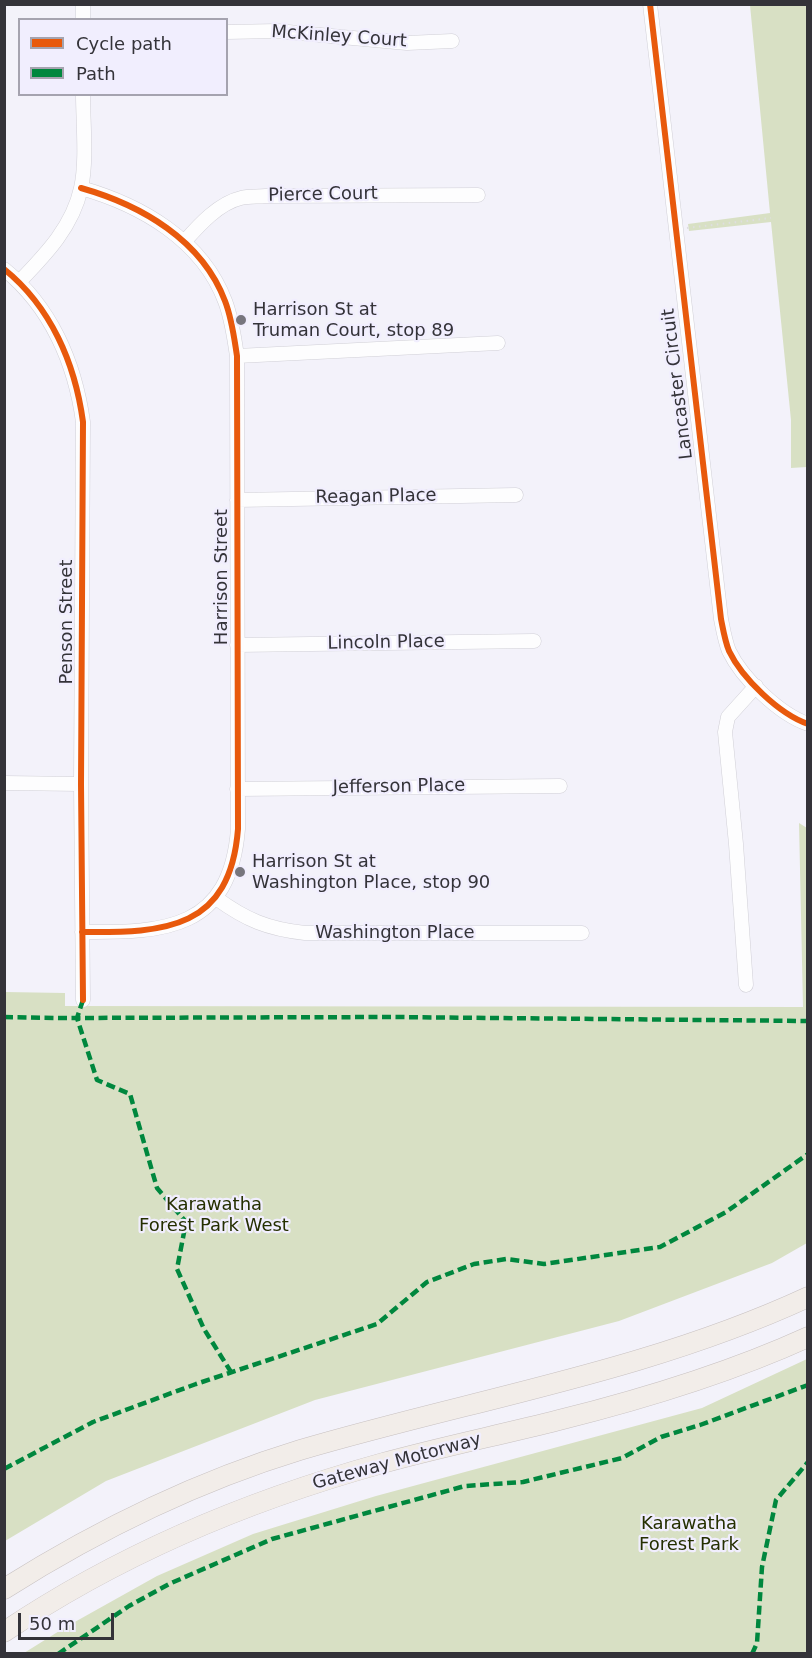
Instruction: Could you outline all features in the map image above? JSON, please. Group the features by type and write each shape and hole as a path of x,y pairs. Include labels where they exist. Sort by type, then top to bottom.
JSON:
{"highway":[{"name":"Gateway Motorway","path":"4,1589 116,1526 173,1498 233,1473 337,1440 643,1359 715,1336 807,1297"},
{"name":"Gateway Motorway","path":"4,1632 83,1584 135,1556 254,1504 384,1463 622,1403 742,1364 807,1337"}],"street":[{"name":"Lancaster Circuit","path":"650,4 721,619 729,650 738,665 775,704 797,720 807,724"},
{"name":"McKinley Court","path":"228,32 277,31 407,43 452,41"},
{"path":"20,281 50,249 63,231 81,188 83,96"},
{"name":"Harrison Street","path":"81,188 103,194 134,208 162,223 184,241 209,270 225,300 232,323 237,356 238,829 235,855 228,877 216,898 199,913 159,929 82,932"},
{"name":"Pierce Court","path":"184,241 217,210 240,198 478,195"},
{"name":"Penson Street","path":"4,269 20,281 50,322 75,376 83,422 81,784 83,1000"},
{"path":"237,356 498,343"},
{"name":"Reagan Place","path":"237,500 516,495"},
{"name":"Lincoln Place","path":"237,645 534,641"},
{"path":"746,985 725,732 728,717 756,686"},
{"path":"4,783 81,784"},
{"name":"Jefferson Place","path":"237,789 560,786"},
{"name":"Washington Place","path":"216,898 251,921 270,928 305,933 582,933"}],"path":[{"path":"675,229 771,218"}],"green space":[{"path":"750,5 807,5 807,467 791,468 791,420 771,222 689,231 688,224 770,213"},
{"name":"Karawatha Forest Park West","path":"799,823 807,828 807,1243 772,1263 619,1321 315,1400 106,1481 5,1541 5,992 65,993 65,1006 803,1007"},
{"name":"Karawatha Forest Park","path":"807,1359 807,1653 24,1653 157,1576 253,1534 376,1496 702,1408"}],"marked path":[{"path":"83,1000 77,1018 97,1080 130,1094 157,1188 186,1222 177,1269 204,1329 231,1372"},
{"path":"4,1017 392,1017 808,1021"},
{"path":"4,1469 93,1422 196,1384 377,1324 427,1282 474,1264 506,1259 544,1264 660,1247 726,1212 808,1154"},
{"path":"58,1654 129,1606 169,1584 272,1539 465,1486 523,1482 622,1458 661,1437 808,1385"},
{"path":"752,1654 757,1643 762,1567 776,1500 808,1462"}],"cycle path":[{"path":"650,4 724,635 735,661 762,694 785,712 808,724"},
{"path":"81,188 126,204 147,215 185,243 215,279 231,321 237,356 238,829 232,862 222,887 207,906 188,918 166,926 141,930 82,932"},
{"path":"4,269 35,301 58,338 74,379 83,422 81,784 83,1000"}],"place":[{"name":"Harrison St at Truman Court, stop 89","path":"241,320"},
{"name":"Harrison St at Washington Place, stop 90","path":"240,872"}]}
